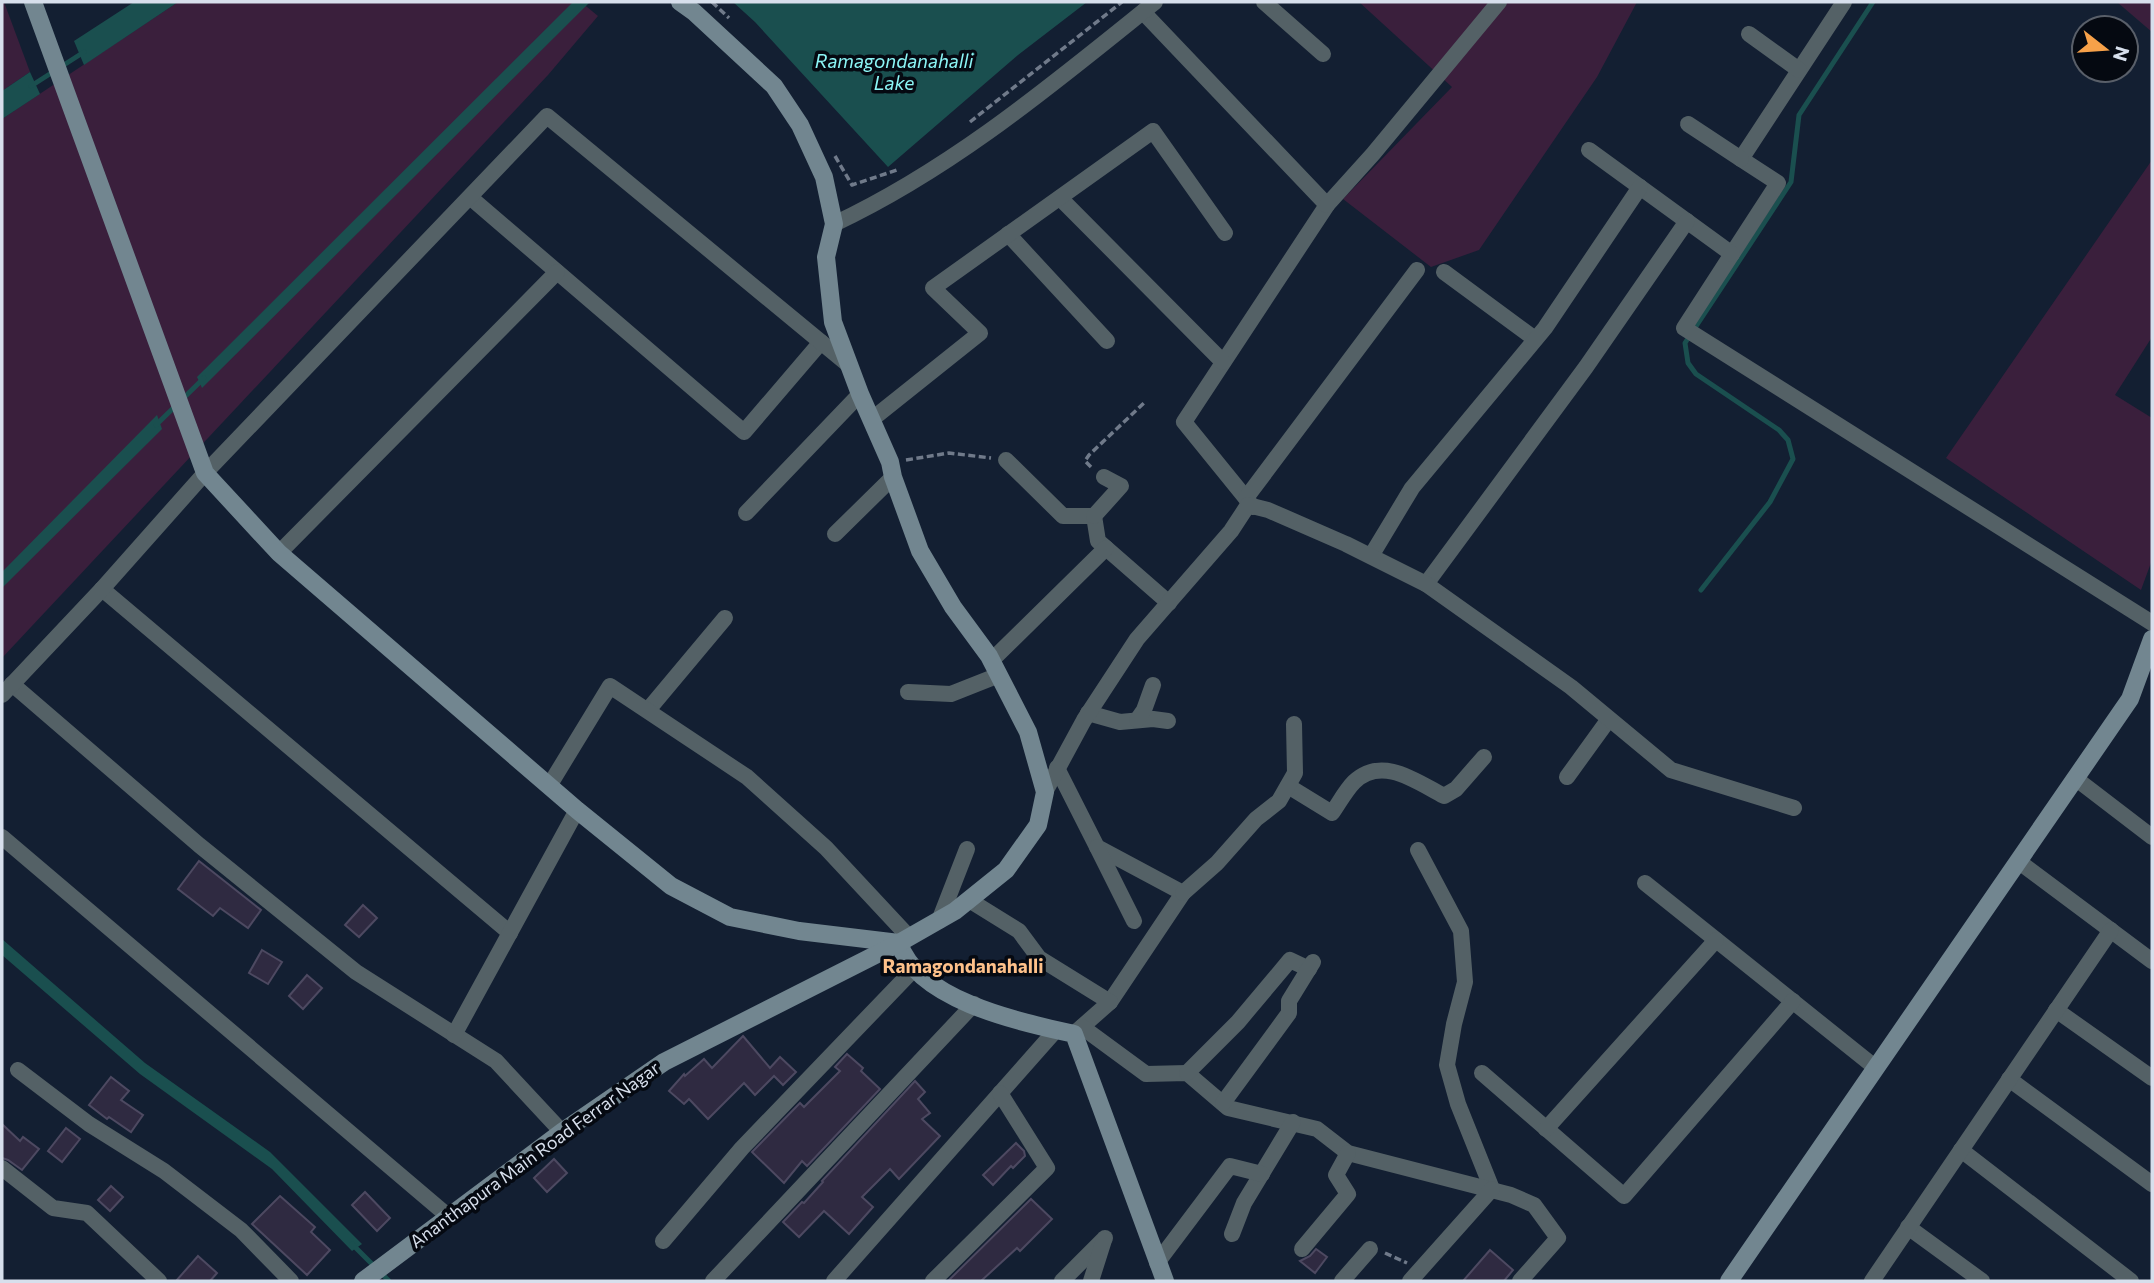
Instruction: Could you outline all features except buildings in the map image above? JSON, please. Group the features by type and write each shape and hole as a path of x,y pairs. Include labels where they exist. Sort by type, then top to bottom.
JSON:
{"street":[{"path":"33,2 205,474 279,553 577,810 671,886 730,917 799,931 904,940"},
{"path":"680,2 775,86 800,125 824,177 834,225 826,257 834,322 860,394 920,551 953,607 995,668 1028,733 1045,792"},
{"path":"1264,2 1323,54"},
{"path":"1499,2 1373,155 1326,205 1184,422 1250,502 1371,556 1426,584 1550,672 1671,770 1794,808"},
{"path":"1741,159 1844,2"},
{"path":"834,225 882,202 948,161 1041,93 1149,7 1326,205"},
{"path":"1749,34 1799,71"},
{"path":"562,1132 496,1061 356,972 7,690 205,474 547,116 850,366"},
{"path":"1688,124 1778,183 1684,327 2152,623"},
{"path":"871,420 980,333 933,288 1153,131 1224,233"},
{"path":"1589,150 1732,254"},
{"path":"1371,556 1412,488 1535,339 1640,187"},
{"path":"471,198 744,432 821,342"},
{"path":"1059,198 1223,362"},
{"path":"1426,584 1586,368 1687,221"},
{"path":"1008,234 1107,341"},
{"path":"1045,792 1088,713 1137,639 1231,531 1417,270"},
{"path":"279,553 558,272"},
{"path":"1444,272 1535,339"},
{"path":"746,513 860,394"},
{"path":"1006,460 1063,516 1094,516 1121,486 1104,477"},
{"path":"835,534 891,470"},
{"path":"1094,516 1098,541 1169,603"},
{"path":"908,692 951,694 995,668 1106,548"},
{"path":"102,589 510,933"},
{"path":"648,710 725,618"},
{"path":"1729,1281 2130,699 2152,639"},
{"path":"1137,720 1144,710 1153,685"},
{"path":"549,786 610,686 747,776 825,848 904,940 904,957 939,989 1013,1021 1071,1030 1146,1074 1187,1073 1228,1108 1317,1129 1349,1153 1492,1189 1535,1205 1558,1238 1520,1281"},
{"path":"1088,713 1120,722 1153,719 1168,721"},
{"path":"1567,777 1609,719"},
{"path":"834,1281 1000,1093 1071,1030 1110,1002 1183,893 1217,863 1256,819 1279,801 1296,773 1294,724"},
{"path":"1288,786 1332,813 1355,781 1376,770 1393,770 1444,796 1456,789 1484,757"},
{"path":"1058,768 1134,921"},
{"path":"2075,778 2152,838"},
{"name":"Ananthapura Main Road Ferrar Nagar","path":"363,1281 562,1132 664,1062 904,940 969,900 1006,870 1038,825 1045,792"},
{"path":"454,1035 577,810"},
{"path":"2,837 448,1216"},
{"path":"1097,847 1183,893"},
{"path":"939,920 967,849"},
{"path":"1418,850 1461,931 1465,982 1447,1065 1458,1104 1492,1189"},
{"path":"2018,861 2152,961"},
{"path":"1646,883 1876,1068"},
{"path":"969,900 1019,931 1039,958 1110,1002"},
{"path":"1872,1281 2110,930"},
{"path":"1546,1129 1716,940"},
{"path":"1187,1073 1238,1022 1290,960 1311,966 1289,1002 1289,1013 1223,1103"},
{"path":"663,1241 742,1148 916,967"},
{"path":"1482,1073 1623,1196 1793,1001"},
{"path":"712,1281 974,1004"},
{"path":"2056,1010 2152,1078"},
{"path":"1071,1030 1165,1281"},
{"path":"18,1070 89,1124 164,1171 241,1230 291,1281"},
{"path":"2009,1079 2152,1184"},
{"path":"933,1281 1047,1168 1000,1093"},
{"path":"1232,1234 1244,1203 1293,1122"},
{"path":"1961,1150 2131,1281"},
{"path":"1302,1249 1348,1194 1336,1175 1349,1153"},
{"path":"1157,1263 1230,1166 1262,1174"},
{"path":"2,1168 53,1208 87,1213 159,1281"},
{"path":"1416,1275 1492,1189"},
{"path":"1908,1227 1982,1281"},
{"path":"1062,1281 1105,1238 1091,1281"},
{"path":"1342,1281 1370,1250"}],"path":[{"path":"962,129 1122,2"},
{"path":"852,184 908,166"},
{"path":"1104,477 1085,461 1145,402"},
{"path":"891,470 949,453 1006,460"},
{"path":"1370,1250 1380,1251 1416,1275"}],"shaded area":[{"path":"2,2 30,72 2,91"},
{"path":"178,2 581,2 598,16 548,75 2,658 2,119"},
{"path":"1359,2 1637,2 1597,77 1479,250 1431,267 1343,199 1452,87"},
{"path":"2117,2 2152,2 2152,32 2140,22 2140,14 2131,14"},
{"path":"2152,160 2152,337 2115,395 2152,418 2152,560 2141,590 1946,458"}],"water":[{"path":"134,2 178,2 84,65 74,41"},
{"path":"573,2 590,2 202,388 197,377"},
{"name":"Ramagondanahalli Lake","path":"733,2 1087,2 1018,55 888,167 755,22"},
{"path":"30,72 40,94 2,119 2,91"},
{"path":"157,415 162,429 2,588 2,572"},
{"path":"2,939 145,1063 270,1152 362,1244 352,1251 272,1169 140,1074 2,955"}],"waterway":[{"path":"1701,590 1770,502 1793,459 1788,440 1779,430 1696,374 1688,363 1685,343 1791,182 1799,115 1873,2"},
{"path":"31,86 84,52"},
{"path":"156,425 204,378"},
{"path":"352,1244 389,1281"}],"district":[{"name":"Ramagondanahalli","path":"963,966"}]}
